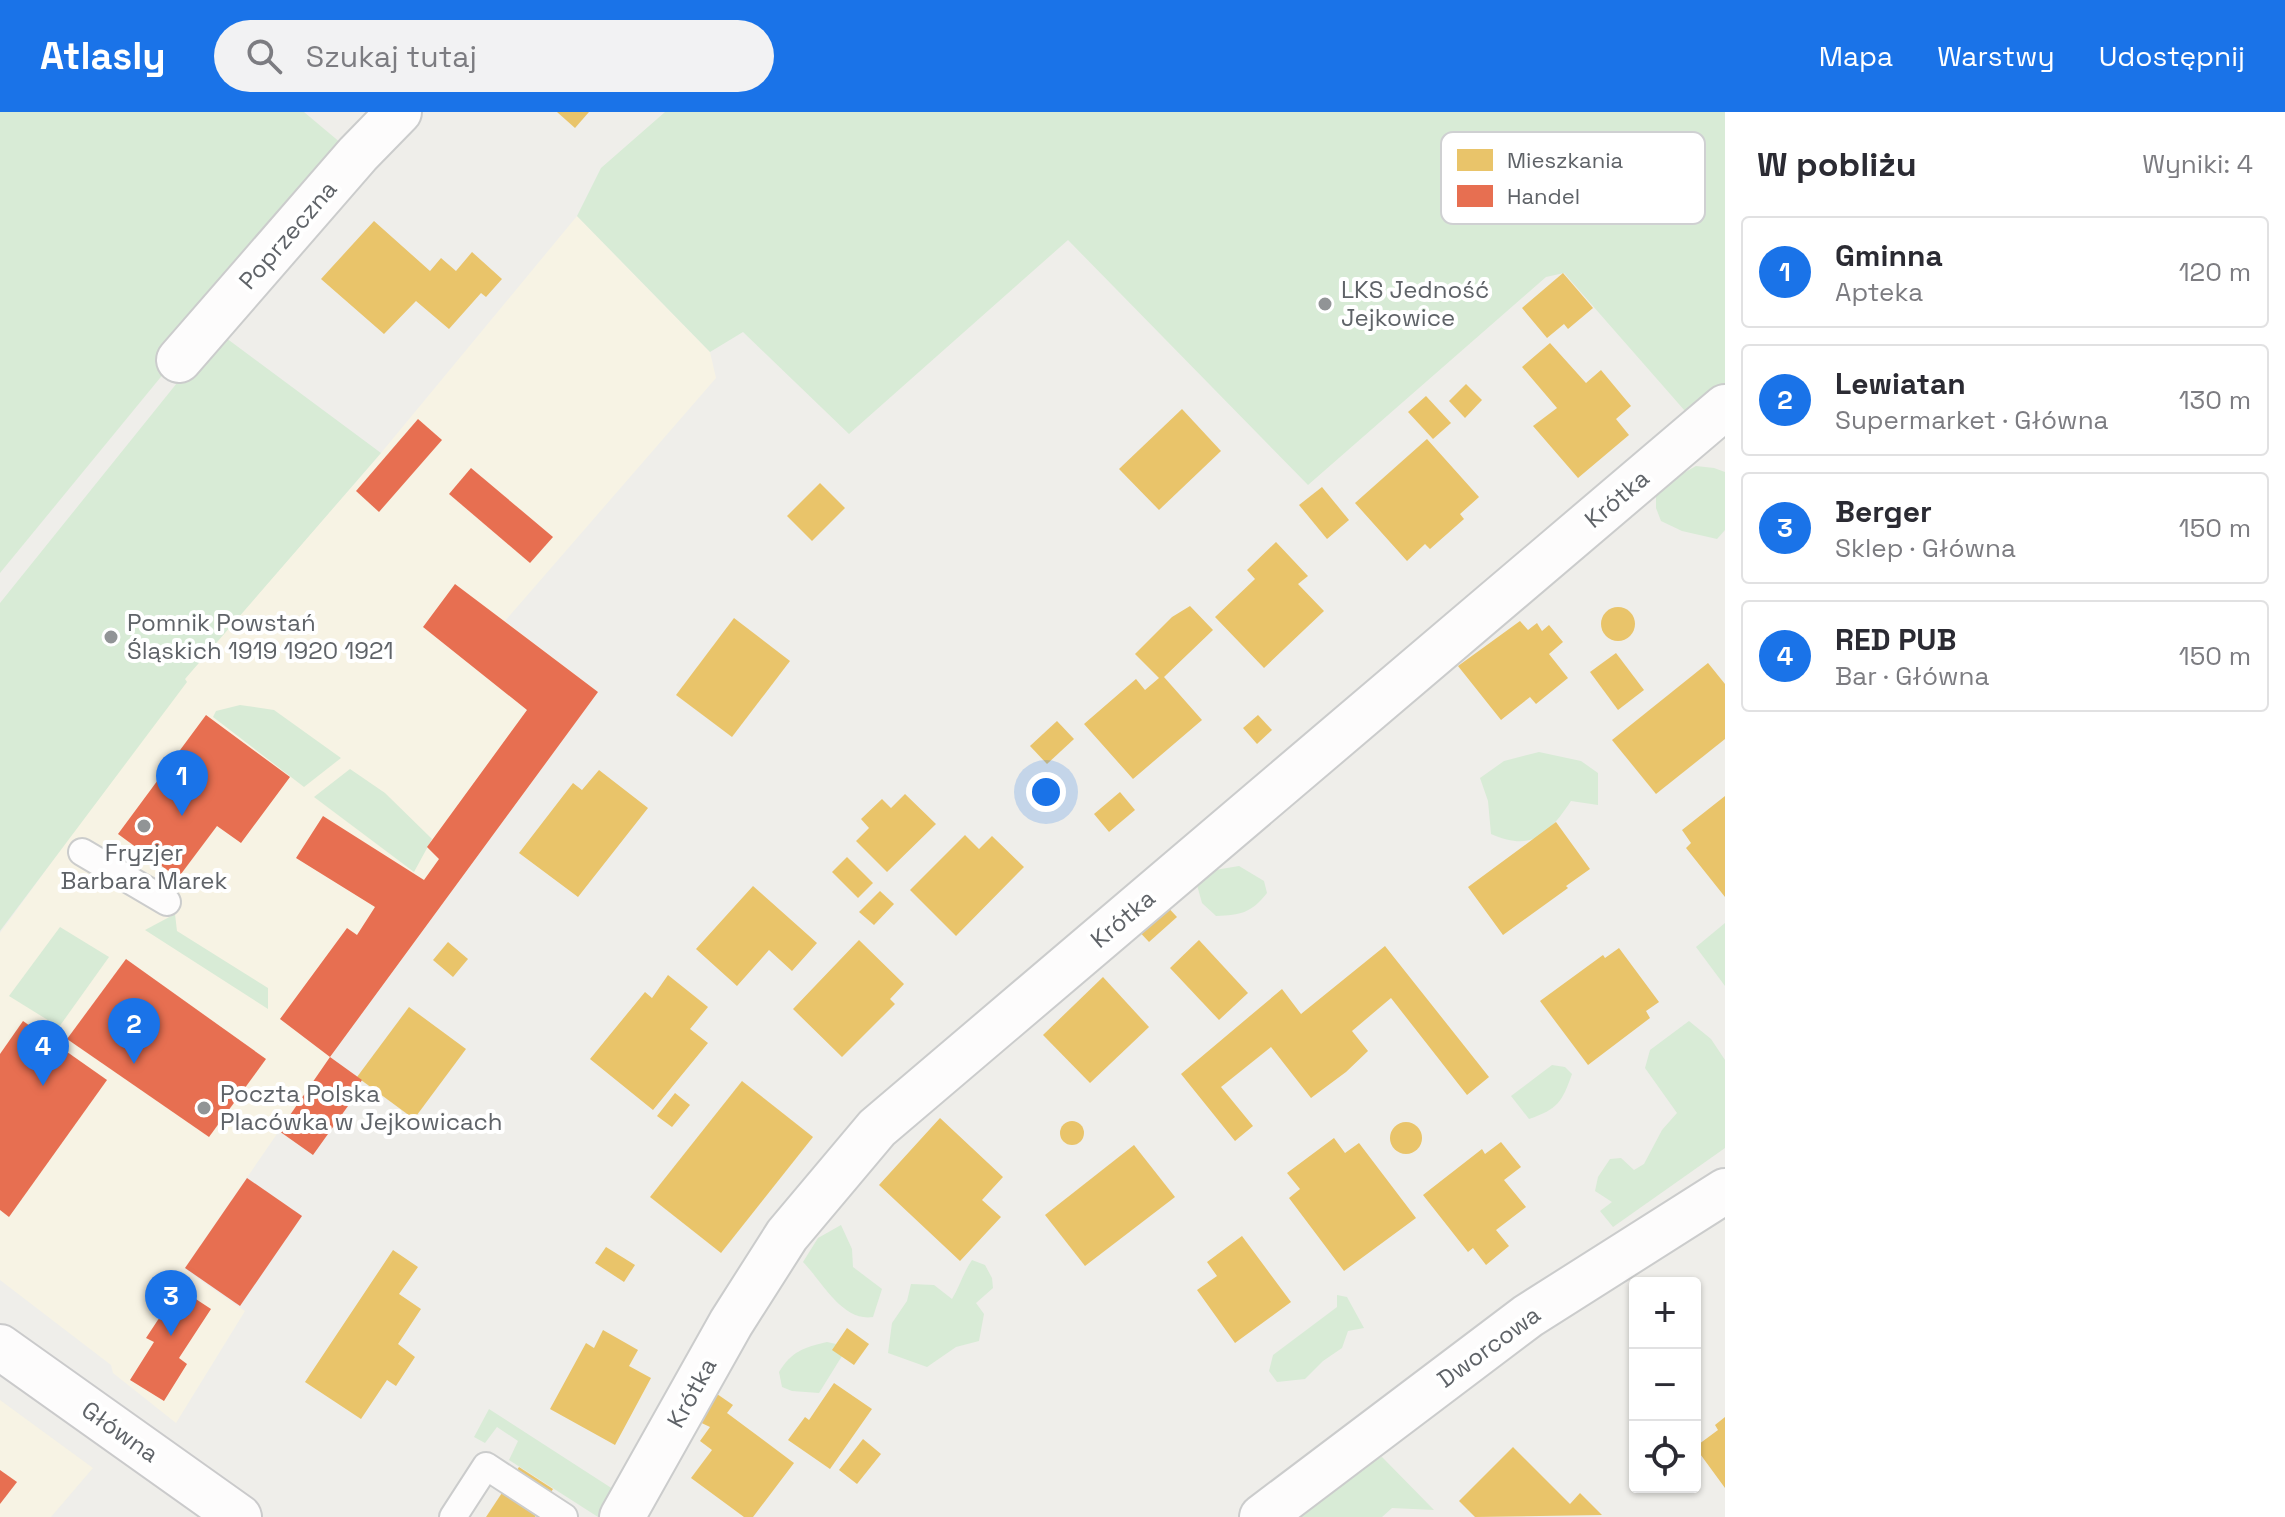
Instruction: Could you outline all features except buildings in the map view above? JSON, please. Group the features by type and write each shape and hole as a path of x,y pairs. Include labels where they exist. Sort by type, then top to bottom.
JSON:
{"street":[{"name":"Poprzeczna","path":"179,360 358,154 399,112"},
{"name":"Krótka","path":"622,1517 731,1323 787,1235 877,1128 1725,407"},
{"name":"Dworcowa","path":"1262,1517 1528,1316 1725,1191"},
{"name":"Główna","path":"0,1347 239,1517"}],"lane":[{"path":"82,852 167,902"},
{"path":"463,1514 486,1466 564,1517"}],"shaded area":[{"path":"577,216 710,352 716,378 505,621 598,692 330,1057 184,1269 245,1311 176,1423 113,1373 111,1365 0,1280 0,933 188,675 381,453"},
{"path":"0,1400 93,1468 51,1517 0,1517"}],"green space":[{"path":"0,112 304,112 348,149 0,573"},
{"name":"LKS Jedność Jejkowice","path":"665,112 1725,112 1725,394 1685,427 1685,411 1564,273 1546,277 1308,485 1068,240 849,434 743,332 710,352 577,216 601,168"},
{"path":"218,332 381,453 185,679 187,682 0,931 0,603"},
{"path":"1696,466 1725,472 1725,530 1717,539 1682,531 1661,521 1656,508 1656,495 1671,480"},
{"path":"240,705 274,710 341,758 304,787 213,717 216,711"},
{"path":"1539,752 1581,761 1598,773 1598,805 1571,801 1555,823 1538,837 1528,840 1505,839 1491,834 1488,801 1480,778 1504,761"},
{"path":"350,769 385,793 432,839 414,872 314,797"},
{"path":"1239,866 1264,881 1267,893 1245,912 1216,916 1202,903 1197,885 1209,871"},
{"path":"175,914 177,931 268,988 268,1009 145,930"},
{"path":"1725,923 1725,986 1696,947"},
{"path":"60,927 109,957 59,1027 9,996"},
{"path":"1689,1021 1711,1039 1725,1060 1725,1148 1613,1227 1600,1211 1612,1202 1595,1191 1598,1177 1610,1159 1621,1158 1634,1170 1644,1164 1662,1130 1677,1113 1645,1068 1650,1050"},
{"path":"1552,1065 1565,1067 1572,1074 1565,1091 1553,1108 1529,1119 1511,1096"},
{"path":"841,1225 852,1249 853,1267 882,1289 873,1317 862,1317 842,1307 803,1262 818,1238"},
{"path":"972,1260 985,1265 993,1288 976,1303 984,1314 979,1341 956,1347 927,1367 888,1353 892,1323 907,1301 911,1284 934,1285 952,1299"},
{"path":"1337,1295 1347,1297 1364,1328 1348,1331 1342,1348 1305,1379 1277,1382 1269,1371 1273,1355 1337,1307"},
{"path":"827,1342 836,1344 842,1356 819,1393 782,1387 779,1372 793,1355"},
{"path":"489,1409 616,1491 608,1517 598,1517 509,1460 518,1441 497,1427 485,1443 474,1437"},
{"path":"1382,1457 1434,1510 1392,1508 1382,1517 1291,1517 1361,1464"}],"place":[{"name":"LKS Jedność Jejkowice","path":"1325,304"},
{"name":"Pomnik Powstań Śląskich 1919 1920 1921","path":"111,637"},
{"name":"Gminna","path":"182,816"},
{"name":"Fryzjer Barbara Marek","path":"144,826"},
{"name":"Lewiatan","path":"134,1064"},
{"name":"RED PUB","path":"43,1086"},
{"name":"Poczta Polska Placówka w Jejkowicach","path":"204,1108"},
{"name":"Berger","path":"171,1336"}]}
